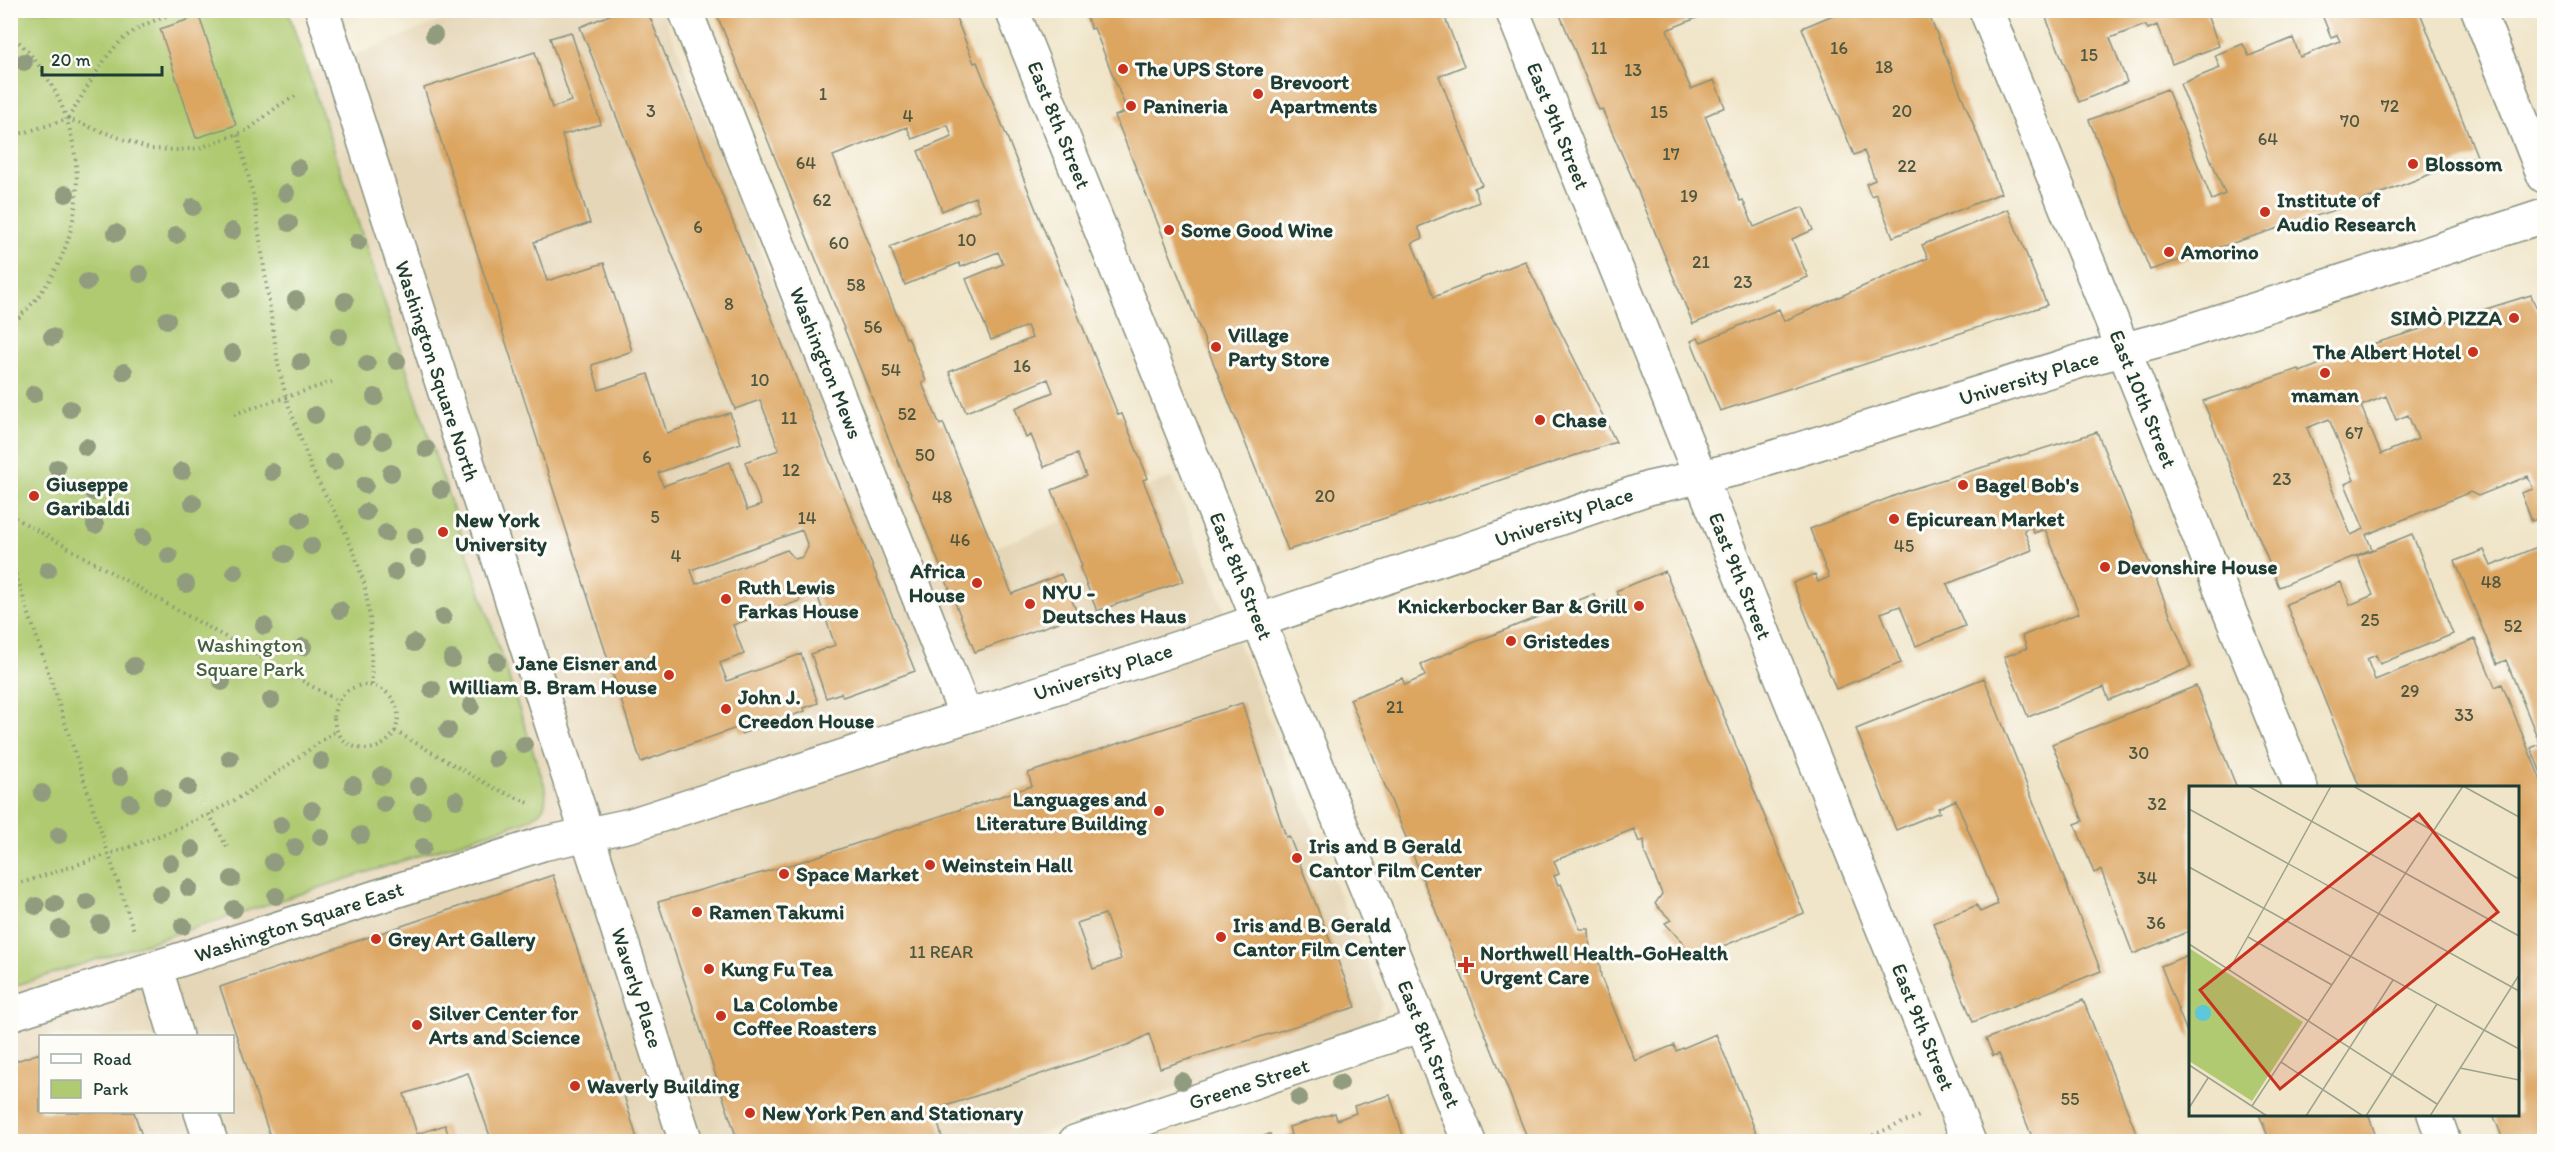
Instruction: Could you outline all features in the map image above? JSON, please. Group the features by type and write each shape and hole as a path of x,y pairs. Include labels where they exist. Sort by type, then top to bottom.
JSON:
{"street":[{"name":"Washington Mews","path":"685,10 966,716"},
{"name":"East 8th Street","path":"1012,10 1469,1142"},
{"name":"East 9th Street","path":"1512,10 1699,477 1970,1142"},
{"name":"East 10th Street","path":"1986,10 2300,786"},
{"path":"2478,10 2544,176"},
{"name":"Washington Square North","path":"331,13 588,834"},
{"name":"University Place","path":"588,834 631,825 1259,621 1649,488 1737,469 2051,370 2123,350 2544,216"},
{"name":"Washington Square East","path":"10,1014 542,844 588,834"},
{"name":"Waverly Place","path":"588,834 686,1142"},
{"path":"156,969 176,1035"},
{"name":"Greene Street","path":"1075,1142 1422,1025"},
{"path":"201,1113 211,1142"},
{"path":"2434,1116 2445,1142"}],"path":[{"path":"68,119 115,47 156,19 184,10"},
{"path":"10,34 37,60 59,96 68,119 77,155 78,176 78,196 70,237 47,284 28,308 10,325"},
{"path":"10,137 68,119 150,149 200,148 248,130 284,102 299,94"},
{"path":"238,135 254,198 276,353 286,396 312,470 342,525 364,583 370,618 372,685"},
{"path":"234,414 332,382"},
{"path":"10,515 338,701"},
{"path":"10,557 134,931"},
{"path":"372,685 385,691 395,702 398,717 395,731 383,744 366,749 349,744 337,730 335,710 338,701 349,689 372,685"},
{"path":"10,886 109,854 209,814 277,772 337,730"},
{"path":"395,731 492,788 531,804"},
{"path":"209,814 228,849"},
{"path":"1856,1142 1905,1121"}],"shaded area":[{"name":"New York University","path":"10,11 288,11 309,73 466,11 662,11 897,587 1172,477 1382,1004 1375,1019 1368,1025 1017,1141 11,1141"}],"green space":[{"name":"Washington Square Park","path":"10,11 288,11 546,794 546,800 539,813 523,822 11,987"}],"building":[{"path":"622,10 647,10 915,671 843,697 841,693 826,698 811,654 835,645 818,597 810,591 803,594 799,601 733,625 744,654 720,663 727,681 801,654 818,703 804,708 805,711 741,734 739,727 641,762 424,88 535,52 552,108 571,101 550,38 571,32 601,124 562,135 590,223 534,242 547,281 604,263 632,351 592,365 599,390 648,374 667,433 730,413 741,443 658,473 663,486 730,462 747,510 761,505 745,462 779,450 760,400 735,409 580,27","holes":["802,530 808,547 803,557 795,559 787,550 696,584 691,570"]},
{"path":"715,10 953,10 974,63 977,62 1118,415 1122,414 1148,478 1143,480 1184,581 1097,611 1052,490 1086,476 1077,454 1044,467 1031,435 1026,438 1015,408 1053,392 1048,379 966,412 949,372 1032,338 1027,326 991,340 966,279 1003,264 998,252 961,267 959,263 905,285 890,247 980,210 975,197 942,211 918,151 952,137 948,125 912,139 907,127 833,156 906,338 908,337 926,381 922,383 940,425 943,423 1012,594 1061,574 1078,615 975,652"},
{"path":"1084,10 1442,10 1464,66 1439,76 1482,185 1474,188 1479,202 1418,227 1423,238 1412,243 1434,297 1525,261 1616,442 1288,550 1115,116 1127,111 1094,28 1091,29"},
{"path":"1558,10 1696,10 1699,17 1667,30 1685,75 1691,89 1714,80 1725,107 1705,116 1740,201 1743,200 1754,227 1803,207 1813,230 1792,239 1808,277 1693,324 1638,191 1602,109 1599,110"},
{"path":"1831,10 1927,10 2001,193 1893,237 1876,194 1871,196 1866,184 1875,180 1864,151 1854,155 1802,28 1833,15"},
{"path":"2043,10 2205,10 2219,46 2172,64 2157,25 2148,29 2145,25 2110,38 2127,82 2079,102"},
{"path":"2320,10 2419,10 2477,156 2359,202 2150,270 2089,120 2167,89 2212,200 2225,194 2180,84 2220,68 2215,55 2243,44 2249,56 2293,38 2300,57 2340,41 2337,35 2331,37"},
{"path":"199,16 236,125 196,138 160,29"},
{"path":"2008,209 2047,305 1720,411 1691,341 1698,338 1701,342 1779,309 1784,321 1928,258 1922,245"},
{"path":"2531,295 2544,328 2544,516 2532,521 2521,493 2533,489 2528,476 2478,496 2470,492 2366,535 2372,549 2279,587 2203,401 2299,369 2300,372 2366,346","holes":["2386,396 2396,420 2408,415 2418,439 2381,454 2361,406","2329,419 2354,480 2345,484 2364,529 2351,535 2307,428"]},
{"name":"Devonshire House","path":"2097,432 2191,667 2109,700 2104,687 2028,717 2004,657 2027,648 2022,636 2079,613 2045,529 2034,533 2031,527 2024,530 2032,550 1947,584 1965,626 1916,646 1900,606 1881,613 1901,663 1836,689 1793,583 1815,574 1818,582 1829,577 1810,529 1909,490"},
{"path":"2412,534 2453,634 2380,664 2376,655 2367,659 2375,680 2475,639 2495,687 2502,684 2544,788 2544,838 2541,839 2544,847 2544,1142 2504,1142 2494,1116 2519,1116 2519,786 2359,786 2286,604 2341,582 2350,605 2373,595 2357,556"},
{"path":"2544,544 2544,781 2531,748 2540,744 2506,660 2497,664 2455,561 2484,550 2491,566"},
{"path":"1665,571 1804,913 1689,960 1683,943 1665,923 1671,920 1655,904 1662,894 1645,853 1644,840 1639,842 1634,829 1554,861 1559,874 1554,876 1558,885 1561,884 1580,929 1589,929 1590,952 1598,951 1601,977 1635,1061 1674,1045 1676,1051 1716,1034 1760,1142 1529,1142 1350,699 1402,678 1405,685 1425,676 1421,664 1594,594 1599,605 1619,598 1616,591"},
{"path":"1984,678 2101,971 1973,1022 1933,923 1977,905 1980,912 1998,904 1956,800 1938,808 1940,812 1896,830 1856,729"},
{"path":"2196,686 2236,786 2189,786 2189,931 2133,954 2101,870 2094,873 2075,824 2083,821 2052,744"},
{"path":"1242,703 1286,837 1289,836 1356,1007 1160,1068 1149,1034 1130,1044 934,1110 942,1137 931,1142 738,1142 658,902 800,862 1032,786 1028,773","holes":["1105,914 1121,959 1093,969 1077,923"]},
{"name":"Silver Center for Arts and Science","path":"553,875 638,1142 492,1142 468,1073 404,1094 417,1134 445,1125 451,1142 272,1142 220,987"},
{"path":"2189,954 2189,1037 2161,966"},
{"path":"2083,1000 2140,1142 2034,1142 1999,1054 1993,1056 1986,1039"},
{"path":"39,1053 39,1113 134,1113 144,1142 10,1142 10,1063"},
{"path":"1390,1095 1405,1142 1249,1142 1270,1134 1273,1141 1291,1135 1289,1127 1335,1113 1337,1120 1356,1113 1354,1106"},
{"path":"2260,1116 2369,1116 2378,1142 2270,1142"}],"place":[{"name":"The UPS Store","path":"1123,69"},
{"name":"Brevoort Apartments","path":"1258,94"},
{"name":"Panineria","path":"1131,106"},
{"name":"Blossom","path":"2413,164"},
{"name":"Institute of Audio Research","path":"2265,212"},
{"name":"Some Good Wine","path":"1169,230"},
{"name":"Amorino","path":"2169,252"},
{"name":"SIMÒ PIZZA","path":"2514,318"},
{"name":"Village Party Store","path":"1216,347"},
{"name":"The Albert Hotel","path":"2473,352"},
{"name":"maman","path":"2325,373"},
{"name":"Chase","path":"1540,420"},
{"name":"Bagel Bob's","path":"1963,485"},
{"name":"Giuseppe Garibaldi","path":"34,496"},
{"name":"Epicurean Market","path":"1894,519"},
{"name":"New York University","path":"443,532"},
{"name":"Devonshire House","path":"2105,567"},
{"name":"Africa House","path":"977,583"},
{"name":"Ruth Lewis Farkas House","path":"726,599"},
{"name":"NYU - Deutsches Haus","path":"1030,604"},
{"name":"Knickerbocker Bar & Grill","path":"1639,606"},
{"name":"Gristedes","path":"1511,641"},
{"name":"Jane Eisner and William B. Bram House","path":"669,675"},
{"name":"John J. Creedon House","path":"726,709"},
{"name":"Languages and Literature Building","path":"1159,811"},
{"name":"Iris and B Gerald Cantor Film Center","path":"1297,858"},
{"name":"Weinstein Hall","path":"930,865"},
{"name":"Space Market","path":"784,874"},
{"name":"Ramen Takumi","path":"697,912"},
{"name":"Iris and B. Gerald Cantor Film Center","path":"1221,937"},
{"name":"Grey Art Gallery","path":"376,939"},
{"name":"Northwell Health-GoHealth Urgent Care","path":"1466,965"},
{"name":"Kung Fu Tea","path":"709,969"},
{"name":"La Colombe Coffee Roasters","path":"721,1016"},
{"name":"Silver Center for Arts and Science","path":"417,1025"},
{"name":"Waverly Building","path":"575,1086"},
{"name":"New York Pen and Stationary","path":"750,1113"}]}
